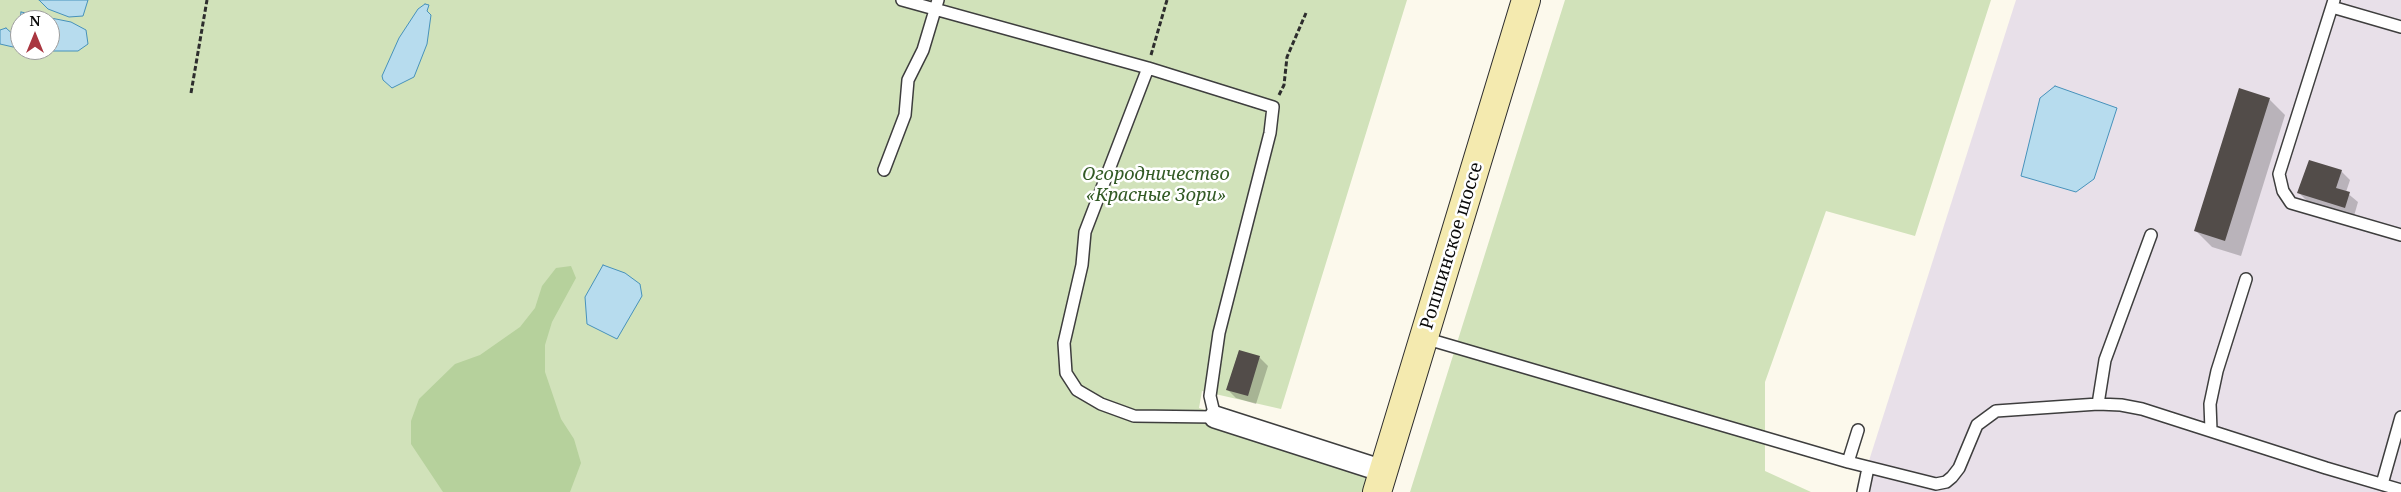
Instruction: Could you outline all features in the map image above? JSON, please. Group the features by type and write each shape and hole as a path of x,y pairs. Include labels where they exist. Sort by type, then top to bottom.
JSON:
{"main road":[{"name":"Ропшинское шоссе","path":"1380,481 1526,0"}],"street":[{"path":"1215,417 1380,481"}],"lane":[{"path":"902,0 937,5 1148,68 1273,107 1270,133 1219,333 1210,396 1215,417 1134,416 1101,404 1077,390 1066,373 1064,343 1082,266 1085,232 1148,68"},
{"path":"2401,27 2333,4 2279,174 2283,191 2292,202 2401,236"},
{"path":"884,170 905,115 908,80 923,50 937,5"},
{"path":"2098,404 2105,360 2152,235"},
{"path":"2211,430 2210,404 2217,371 2246,279"},
{"path":"1424,338 1868,468 1936,484 1946,482 1952,477 1959,468 1977,425 1996,411 2098,404 2121,405 2142,410 2401,490"},
{"path":"2382,484 2401,417"},
{"path":"1848,462 1858,430"},
{"path":"1863,492 1868,468"}],"path":[{"path":"191,94 207,0"},
{"path":"1148,68 1166,0"},
{"path":"1273,107 1284,85 1288,57 1306,13"}],"shaded area":[{"path":"2016,0 2401,0 2401,492 1859,492"}],"green space":[{"name":"Огородничество «Красные Зори»","path":"0,0 1407,0 1281,409 1202,391 1199,408 1375,464 1366,492 0,492"},
{"path":"1565,0 1991,0 1915,236 1826,211 1765,382 1765,471 1811,492 1410,492"},
{"path":"571,266 576,278 552,322 545,345 545,372 561,419 574,439 581,463 570,492 443,492 411,444 411,421 419,399 455,364 480,355 520,327 535,308 542,286 556,268"}],"water":[{"path":"39,0 88,0 83,16 69,17 60,14 60,10 48,9"},
{"path":"425,4 429,5 427,11 431,15 427,44 414,77 392,88 383,80 382,76 399,38 418,9"},
{"path":"60,20 71,22 86,30 88,44 78,51 60,51"},
{"path":"6,28 10,32 10,46 0,44 0,30"},
{"path":"2055,86 2117,108 2094,179 2076,192 2021,176 2040,98"},
{"path":"603,265 625,273 640,284 642,296 617,339 587,324 585,297"}],"building":[{"path":"2239,88 2270,98 2225,241 2194,231"},
{"path":"2309,160 2342,170 2336,188 2350,192 2345,208 2297,193"},
{"path":"1239,350 1260,356 1248,396 1226,390"}]}
